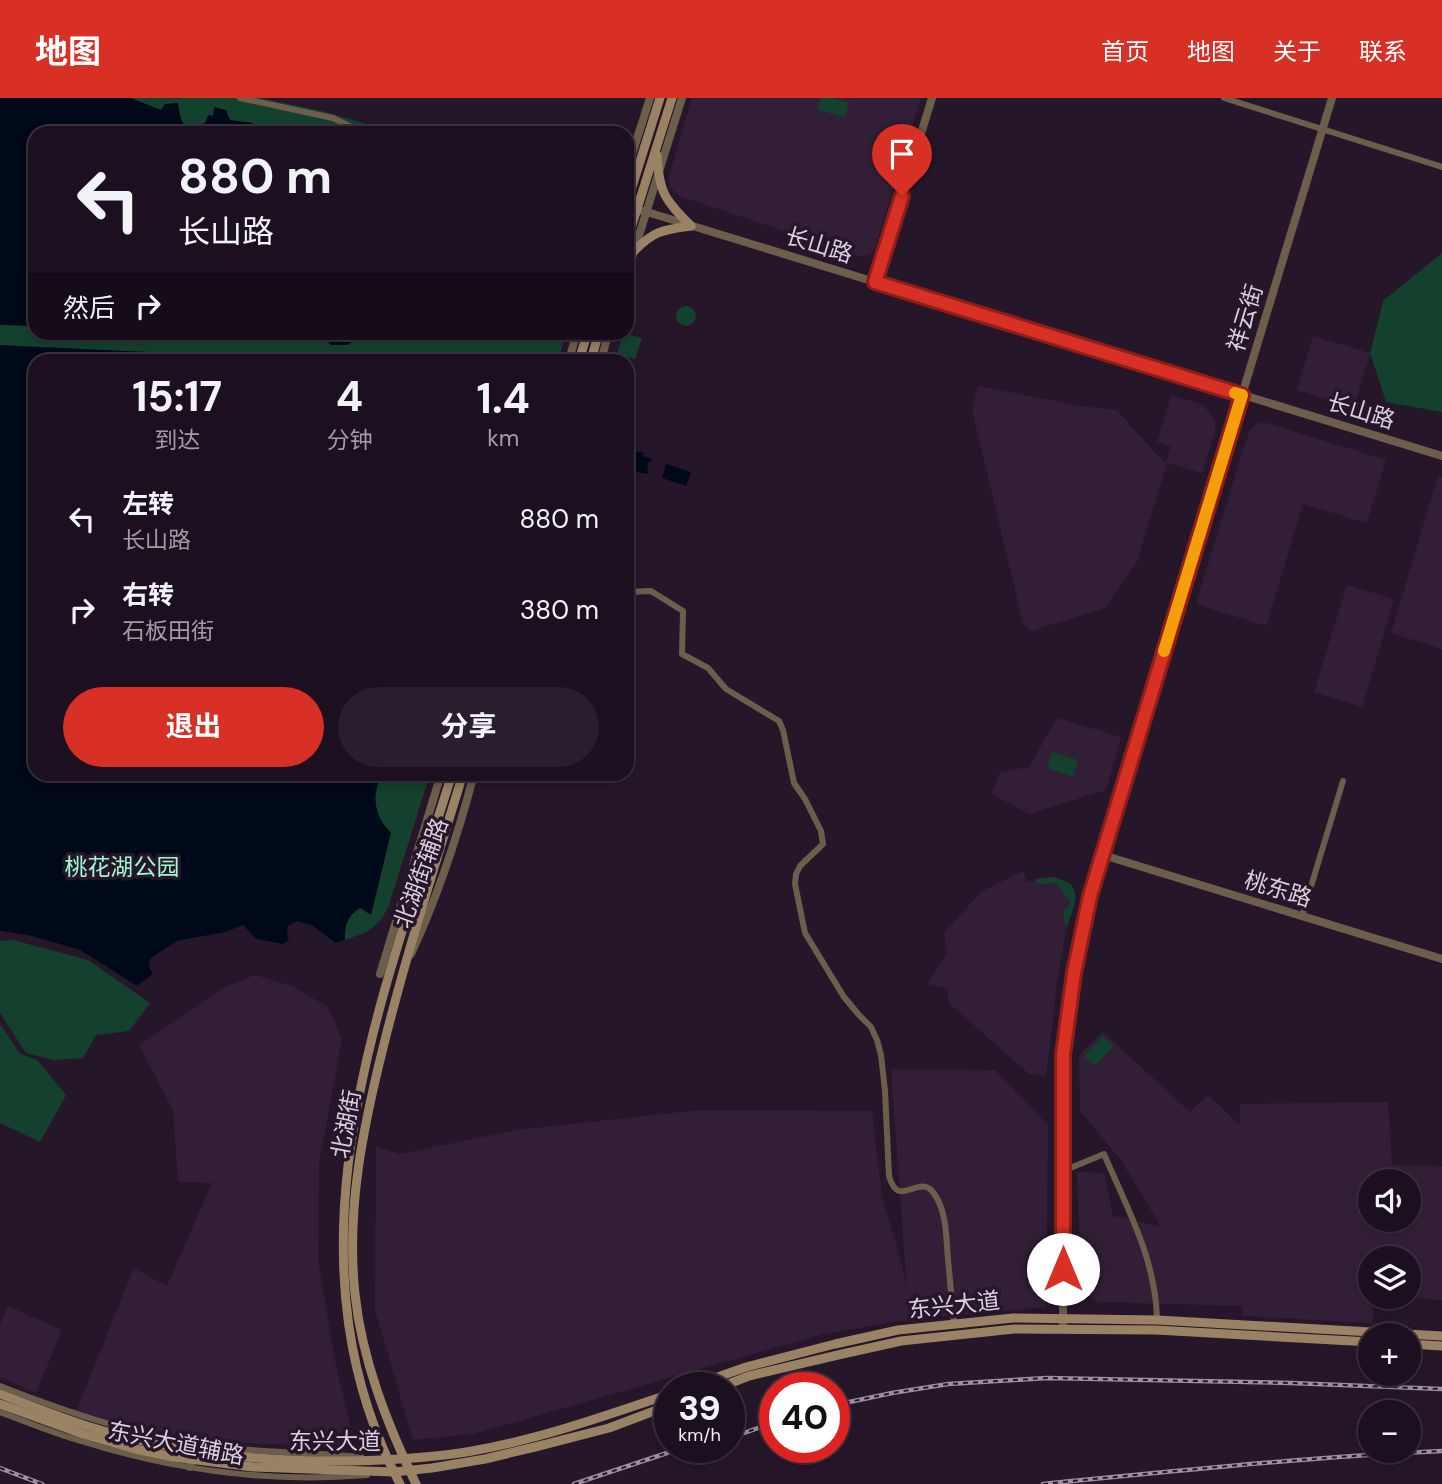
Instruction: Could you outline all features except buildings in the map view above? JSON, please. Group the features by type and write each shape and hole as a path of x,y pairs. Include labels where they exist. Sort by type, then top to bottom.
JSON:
{"main road":[{"path":"634,181 660,98"},
{"path":"634,237 671,98"},
{"path":"657,146 658,175 663,192 670,204 691,226"},
{"path":"634,245 664,230 691,226"},
{"name":"北湖街","path":"400,1484 387,1460 360,1384 349,1334 343,1283 348,1154 359,1091 387,982 450,781"},
{"name":"北湖街","path":"416,1484 403,1459 366,1357 355,1294 353,1237 357,1168 366,1114 399,983 461,781"},
{"name":"东兴大道","path":"732,1372 835,1343 898,1330 1013,1318 1157,1320 1442,1336"},
{"name":"东兴大道","path":"745,1378 901,1341 1014,1329 1156,1330 1358,1341"},
{"path":"1421,1345 1442,1346"},
{"name":"东兴大道","path":"0,1394 85,1426 192,1455 297,1461 429,1458 474,1451 583,1424 654,1400"},
{"name":"东兴大道","path":"0,1404 83,1434 135,1448 192,1455 253,1467 394,1472 485,1459 608,1428 654,1411"}],"street":[{"path":"240,98 333,118 350,126"},
{"path":"634,148 650,98"},
{"path":"642,211 658,175 682,98"},
{"path":"875,282 932,98"},
{"path":"1224,98 1442,167"},
{"name":"祥云街","path":"1063,1329 1063,1055 1090,896 1332,98"},
{"name":"长山路","path":"634,209 1442,456"},
{"path":"634,592 651,591 683,611 682,654 708,668 726,689 779,721 783,730 794,783 821,831 823,844 800,866 796,874 795,884 805,933 844,997 871,1027 877,1040 886,1091 889,1176 899,1192 919,1186 928,1188 935,1194 944,1218 954,1324"},
{"name":"北湖街辅路","path":"380,974 439,781"},
{"name":"北湖街辅路","path":"399,983 431,911 472,781"},
{"path":"1302,916 1343,781"},
{"name":"桃东路","path":"1103,855 1442,959"},
{"path":"1063,1171 1104,1154 1146,1251 1157,1297 1157,1320"},
{"name":"东兴大道辅路","path":"0,1386 252,1475 331,1478 394,1472"},
{"path":"24,1396 41,1410"},
{"name":"东兴大道辅路","path":"0,1412 80,1441 133,1455 192,1455 241,1450 331,1454 387,1460"},
{"path":"224,1455 241,1450"},
{"path":"297,1470 331,1478"}],"shaded area":[{"path":"692,98 921,98 875,248 870,255 860,256 682,197 674,192 669,176"},
{"path":"1313,336 1370,353 1354,407 1297,390"},
{"path":"978,386 1081,406 1117,410 1166,462 1171,446 1157,442 1171,395 1203,405 1212,416 1215,432 1202,473 1167,463 1137,562 1105,608 1031,631 1023,623 972,410"},
{"path":"1259,423 1267,423 1386,460 1367,523 1303,504 1266,626 1196,604 1244,446 1250,431"},
{"path":"1438,476 1442,477 1442,649 1391,633"},
{"path":"1347,585 1394,599 1362,707 1314,692"},
{"path":"1057,718 1121,737 1106,790 1029,814 991,794 1000,772 1029,767"},
{"path":"1023,871 1027,882 1054,877 1069,883 1073,887 1075,901 1067,926 1058,976 1046,1076 1029,1074 949,1003 947,989 927,984 947,953 944,933 981,892"},
{"path":"255,975 292,986 328,1007 342,1039 319,1164 318,1261 335,1361 352,1433 335,1447 185,1440 76,1412 134,1268 167,1286 212,1183 178,1182 173,1110 139,1045 225,987"},
{"path":"1103,1032 1190,1112 1208,1095 1240,1125 1240,1104 1388,1102 1392,1165 1442,1166 1442,1300 1421,1299 1421,1246 1358,1246 1358,1309 1373,1309 1372,1323 1242,1316 1242,1306 1097,1302 1081,1288 1077,1172 1104,1173 1113,1216 1161,1227 1121,1160 1080,1111 1079,1055"},
{"path":"891,1069 995,1070 1048,1125 1046,1307 911,1319 823,1334 690,1372 654,1372 654,1382 473,1434 413,1440 375,1310 376,1147 400,1154 517,1130 699,1110 872,1111 882,1197 907,1291"},
{"path":"8,1306 62,1330 36,1393 0,1377 0,1325"}],"green space":[{"name":"桃花湖公园","path":"0,98 260,98 322,111 373,126 28,126 28,340 564,340 560,354 28,354 28,781 428,781 389,905 373,927 335,943 313,926 297,921 288,926 289,940 283,944 256,939 243,925 226,932 177,941 151,958 149,966 153,974 137,986 80,950 28,935 0,931"},
{"path":"821,98 833,98 849,103 845,118 817,109"},
{"path":"1442,253 1442,412 1386,402 1370,353 1383,301"},
{"path":"682,306 690,306 696,316 690,326 682,326 676,320 676,312"},
{"path":"634,336 642,338 635,359 634,354 617,354 621,340 634,340"},
{"path":"1052,752 1078,760 1073,777 1047,768"},
{"path":"1054,877 1068,882 1074,889 1074,905 1067,926 1063,912 1070,900 1055,883 1038,884 1035,879"},
{"path":"13,940 88,960 150,1003 129,1031 96,1035 83,1058 53,1060 26,1053 0,1013 0,941"},
{"path":"0,1024 20,1054 37,1060 66,1095 40,1142 0,1123"},
{"path":"1103,1036 1114,1046 1095,1066 1084,1056"}],"water":[{"path":"0,98 131,98 161,110 165,104 178,103 185,126 28,126 28,326 0,325"},
{"path":"214,107 226,110 230,120 253,123 254,126 201,126 208,115 213,116"},
{"path":"326,340 357,340 347,345 331,345"},
{"name":"桃花湖公园","path":"0,345 188,354 28,354 28,781 379,781 376,805 381,820 391,833 371,915 360,908 346,925 345,940 335,943 313,926 297,921 288,926 289,940 283,944 256,939 243,925 226,932 177,941 151,958 149,966 153,974 137,986 80,950 28,935 0,931"},
{"path":"635,451 644,453 643,456 652,459 652,462 649,461 648,474 634,472"},
{"path":"666,464 691,472 686,486 662,478"}],"railway":[{"path":"850,1402 948,1384 1047,1378 1442,1389"},
{"path":"745,1433 759,1428"},
{"path":"1043,1484 1192,1469 1442,1451"},
{"path":"574,1484 654,1457"},
{"path":"0,1468 42,1484"}],"slow traffic":[{"path":"1164,651 1242,395 1235,393"}],"route":[{"path":"902,196 875,282 1242,395 1090,896 1074,973 1063,1055 1063,1269"}]}
